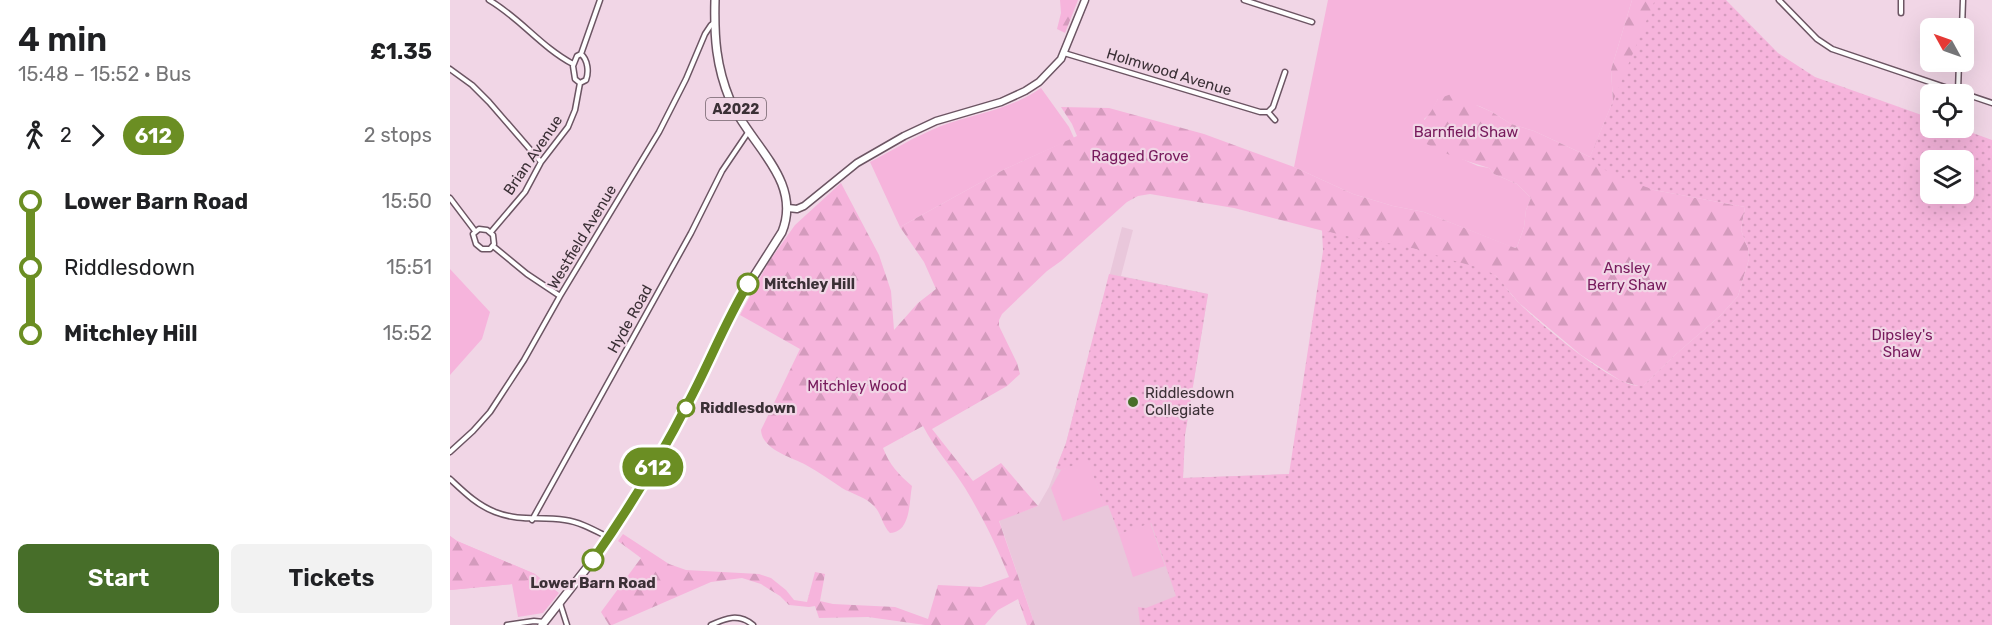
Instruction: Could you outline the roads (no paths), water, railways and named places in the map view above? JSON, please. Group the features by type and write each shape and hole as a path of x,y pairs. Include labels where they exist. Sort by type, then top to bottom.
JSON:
{"main road":[{"name":"A2022","path":"716,0 715,49 720,73 731,102 778,176 787,195 788,208"},
{"path":"543,624 609,538 656,463 689,402 735,306 782,232 788,208"}],"street":[{"path":"489,0 542,43 573,64 574,76 580,83"},
{"name":"Brian Avenue","path":"573,64 581,54 600,0"},
{"path":"788,208 797,209 804,206 857,163 904,136 936,121 1001,102 1025,92 1061,59 1085,0"},
{"path":"1244,0 1312,22"},
{"path":"1779,0 1810,33 1832,49 1937,84"},
{"path":"1901,0 1901,13"},
{"path":"1962,18 1963,0"},
{"name":"Westfield Avenue","path":"450,452 490,412 524,360 659,132 686,79 705,34 715,22"},
{"name":"Holmwood Avenue","path":"1064,52 1260,112 1268,112"},
{"name":"Brian Avenue","path":"491,232 528,189 541,162 570,122 576,107 580,83 586,80 588,73 581,54"},
{"path":"450,69 472,85 489,102 541,162"},
{"path":"1275,120 1268,112 1273,107 1285,72"},
{"path":"1974,97 1992,103"},
{"name":"Hyde Road","path":"532,520 686,242 722,171 750,131"},
{"path":"450,198 475,231"},
{"path":"482,229 491,232 495,240 493,246 486,250 478,247 473,238 475,231 482,229"},
{"path":"493,246 527,274 560,296"},
{"path":"450,479 470,497 494,512 508,517 532,520 552,518 568,520 609,538"},
{"path":"560,602 567,625"},
{"path":"711,625 733,617 743,618 753,625"},
{"path":"507,625 534,621 543,624"}],"place":[{"name":"Mitchley Hill","path":"748,284"},
{"name":"Riddlesdown Collegiate","path":"1133,402"},
{"name":"Riddlesdown","path":"686,408"},
{"name":"Lower Barn Road","path":"593,560"}],"park label":[{"name":"Barnfield Shaw","path":"1466,132"},
{"name":"Ragged Grove","path":"1140,156"},
{"name":"Ansley Berry Shaw","path":"1627,276"},
{"name":"Dipsley's Shaw","path":"1902,344"},
{"name":"Mitchley Wood","path":"857,386"}]}
